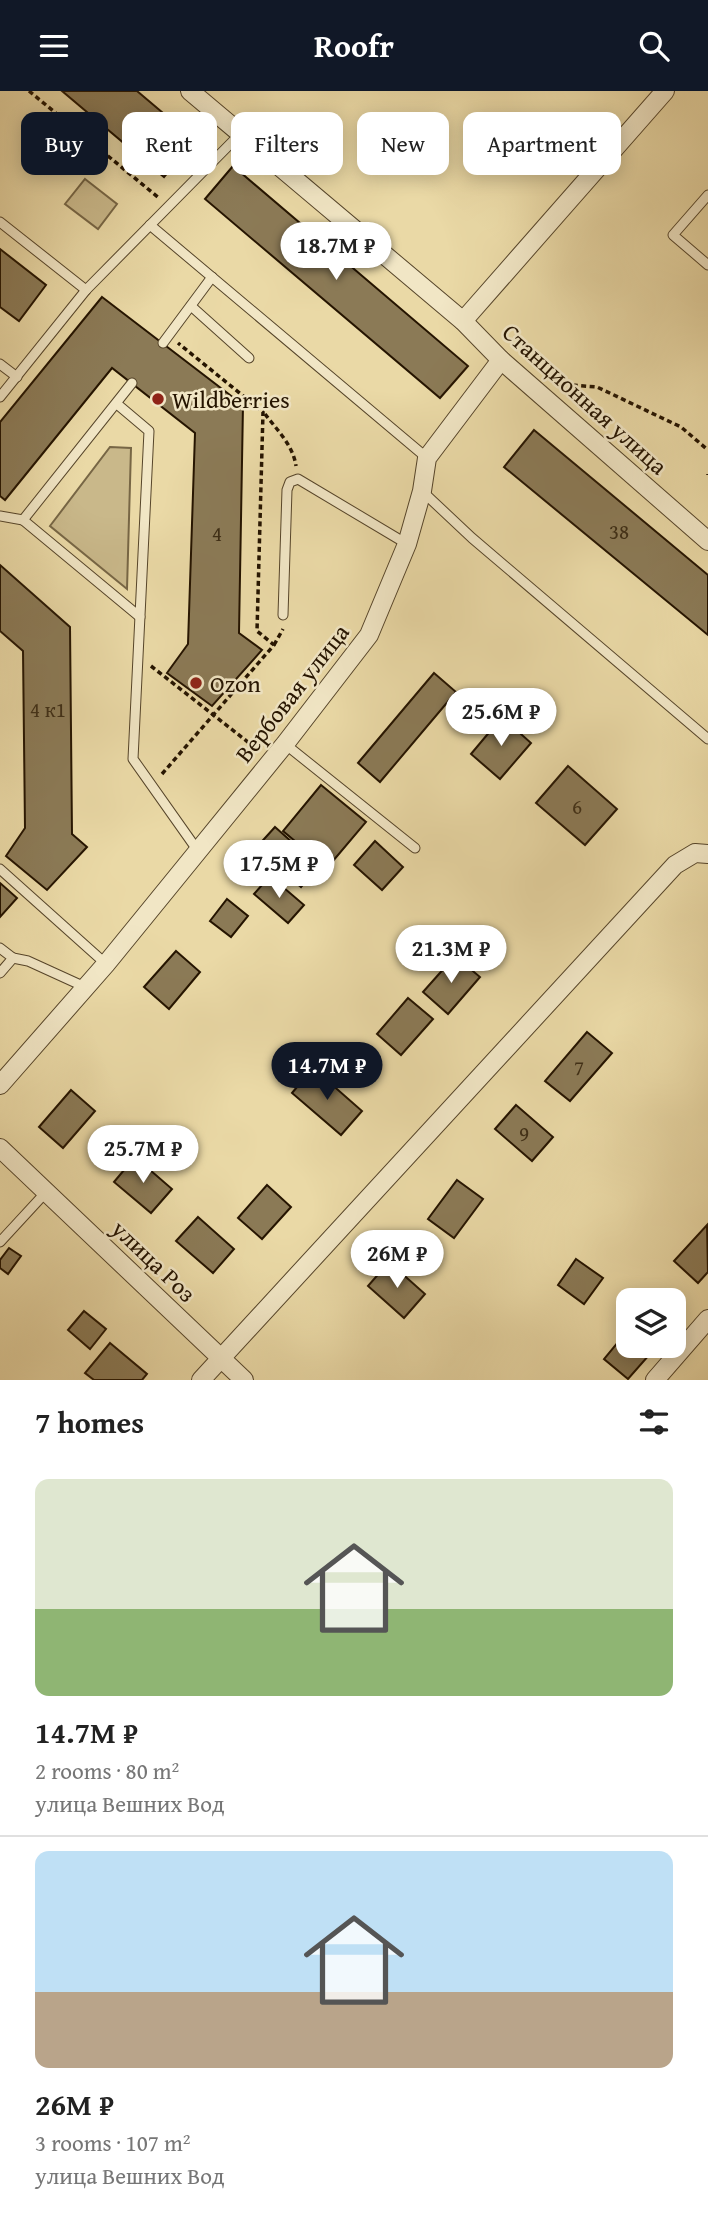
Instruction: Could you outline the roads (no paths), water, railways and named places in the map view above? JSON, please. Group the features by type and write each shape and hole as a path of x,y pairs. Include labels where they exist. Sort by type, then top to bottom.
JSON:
{"street":[{"name":"Станционная улица","path":"190,91 231,126"},
{"path":"463,321 665,91"},
{"name":"Станционная улица","path":"289,175 463,321 501,360 708,541"},
{"name":"Вербовая улица","path":"85,987 198,852 369,635 407,544 422,491 427,458 501,360"},
{"path":"201,1380 675,865 695,853 708,854"},
{"path":"0,1085 85,987"},
{"name":"улица Роз","path":"0,1148 244,1380"},
{"path":"656,1380 708,1319"}],"lane":[{"path":"0,397 86,291 231,143"},
{"path":"708,195 673,235 708,265"},
{"path":"0,222 86,291"},
{"path":"150,225 427,458"},
{"path":"166,339 212,277"},
{"path":"191,306 249,358"},
{"path":"0,364 17,377"},
{"path":"23,520 132,383"},
{"path":"117,404 149,431 133,759 198,852"},
{"path":"283,615 287,490 290,482 298,479 407,544"},
{"path":"422,491 472,538 708,739"},
{"path":"0,516 23,520 140,617"},
{"path":"285,744 415,848"},
{"path":"0,869 106,964"},
{"path":"0,948 13,958 28,961 85,987"},
{"path":"0,973 13,958"},
{"path":"0,1242 47,1191"}],"place":[{"name":"Wildberries","path":"158,399"},
{"name":"Ozon","path":"196,683"}]}
